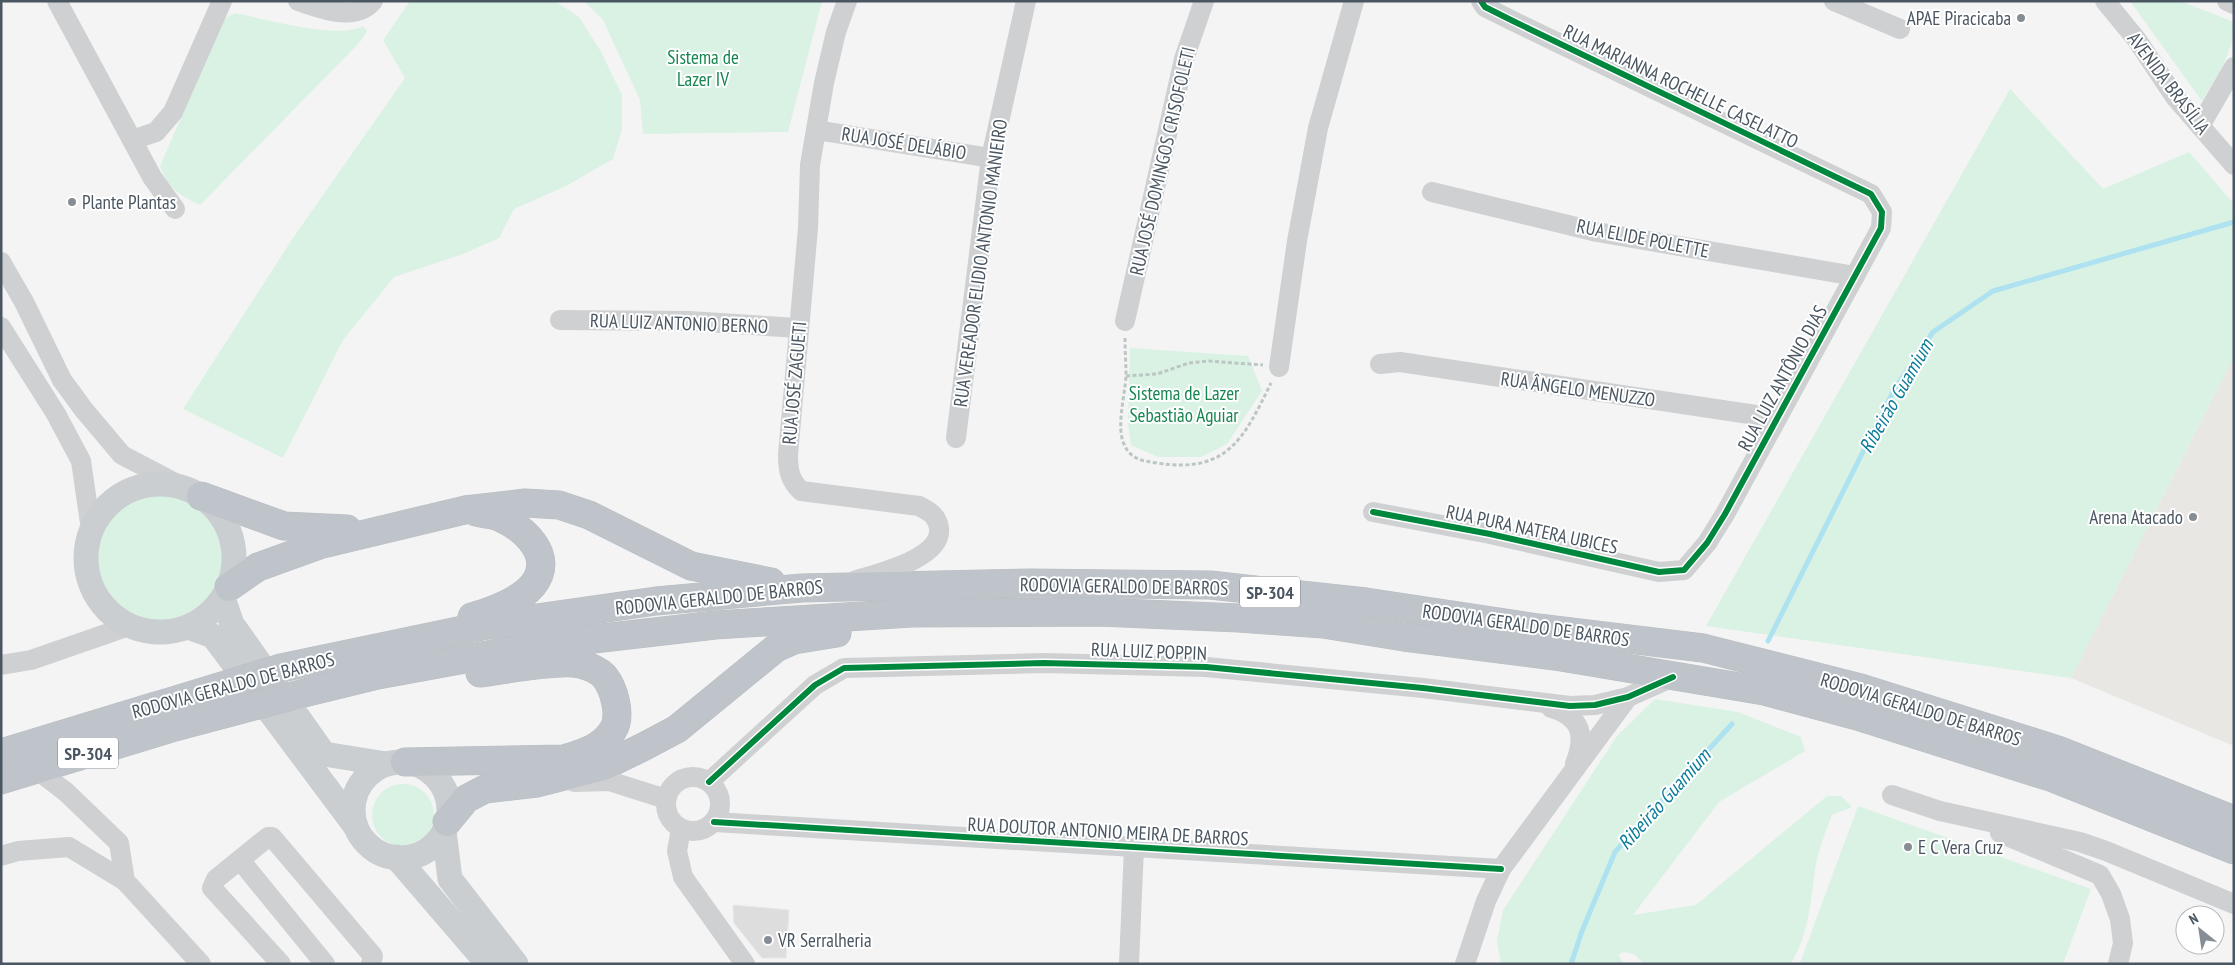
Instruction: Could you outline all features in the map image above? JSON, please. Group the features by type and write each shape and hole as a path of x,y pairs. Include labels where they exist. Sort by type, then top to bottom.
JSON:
{"highway":[{"path":"193,492 284,526 379,531"},
{"path":"226,592 258,567 319,545 465,510 525,503 558,505 588,515 691,566 802,588"},
{"path":"340,656 485,613 522,595 532,586 539,573 540,560 538,550 528,537 497,516 465,510"},
{"name":"RODOVIA GERALDO DE BARROS","path":"1,754 281,668 482,626 656,601 838,586 1030,583 1210,585 1366,602 1538,628 1703,648 1862,688 2058,750 2234,820"},
{"name":"RODOVIA GERALDO DE BARROS","path":"1,780 175,727 378,675 542,645 715,625 912,613 1099,612 1323,624 1404,637 1555,656 1764,691 1857,716 2052,778 2234,850"},
{"path":"445,827 466,799 485,789 537,783 604,766 677,729 776,648 794,640 817,635 905,626 991,622 1057,613"},
{"path":"294,696 569,662 581,664 596,671 604,677 613,695 617,711 614,729 604,742 587,752 564,759 396,763"}],"main road":[{"path":"167,484 193,492 214,507 224,520 231,536 234,553 233,570 226,592 217,608 188,627 150,632 129,626 113,616 100,602 91,586 86,567 86,548 92,530 101,514 114,500 130,491 148,485 167,484"},
{"path":"226,592 232,624 324,754 419,765 431,772 440,782 447,795 449,808 445,827 450,879 516,964"},
{"path":"188,627 213,636 367,844 380,853 396,857 410,857 424,852 435,843 445,827"},
{"path":"356,827 353,815 354,799 361,784 372,772 396,763"},
{"path":"396,857 488,964"}],"street":[{"path":"57,1 152,177 175,209"},
{"path":"132,140 156,132 173,112 222,1"},
{"path":"298,1 330,10 348,12 368,7 373,1"},
{"name":"RUA JOSÉ ZAGUETI","path":"838,586 910,562 925,553 934,543 939,532 938,522 932,513 919,506 801,491 793,483 789,472 788,455 808,228 810,165 824,83 836,32 847,1"},
{"name":"RUA VEREADOR ELIDIO ANTONIO MANIEIRO","path":"956,438 991,158 1026,1"},
{"name":"RUA JOSÉ DOMINGOS CRISOFOLETI","path":"1125,321 1184,59 1204,1"},
{"path":"1279,367 1297,241 1318,128 1354,1"},
{"name":"RUA MARIANNA ROCHELLE CASELATTO","path":"1481,1 1485,7 1512,21 1871,194"},
{"path":"1834,1 1900,30"},
{"name":"AVENIDA BRASÍLIA","path":"2105,1 2137,40 2175,97 2234,164"},
{"path":"2227,1 2234,4"},
{"path":"2200,126 2234,67"},
{"name":"RUA JOSÉ DELÁBIO","path":"816,130 991,158"},
{"name":"RUA ELIDE POLETTE","path":"1432,192 1597,232 1855,276"},
{"name":"RUA LUIZ ANTÔNIO DIAS","path":"1684,570 1707,543 1725,514 1881,228 1882,212 1871,194"},
{"path":"1,262 24,302 62,380 84,410 122,454 193,492"},
{"name":"RUA LUIZ ANTONIO BERNO","path":"560,320 688,321 798,328"},
{"path":"1,327 56,414 81,461 92,530"},
{"name":"RUA ÂNGELO MENUZZO","path":"1380,364 1400,362 1776,418"},
{"name":"RUA PURA NATERA UBICES","path":"1373,512 1490,534 1659,572 1684,570"},
{"path":"1,665 31,660 129,626"},
{"name":"RUA LUIZ POPPIN","path":"710,782 815,685 844,668 1043,663 1206,668 1423,688 1570,706 1595,705 1628,697 1673,677"},
{"path":"1465,964 1486,901 1501,869 1628,697"},
{"name":"RUA LUIZ POPPIN","path":"1512,700 1564,712 1573,720 1582,734 1582,748 1571,775"},
{"path":"36,769 66,792 119,843 125,881"},
{"path":"692,777 710,782 716,788 721,805 714,822 699,831 681,828 668,816 666,799 676,783 683,778 692,777"},
{"path":"537,783 609,781 666,799"},
{"path":"1892,794 1940,811 2080,842 2234,904"},
{"path":"1964,816 2100,875 2111,894 2120,919 2123,943 2118,964"},
{"name":"RUA DOUTOR ANTONIO MEIRA DE BARROS","path":"714,822 1501,869"},
{"path":"681,828 677,851 683,877 745,964"},
{"path":"281,964 212,888 216,880 266,838 272,837 372,956 371,964"},
{"path":"1,856 18,851 69,847 125,881 201,964"},
{"path":"1129,964 1134,847"},
{"path":"240,860 325,964"}],"path":[{"path":"1125,321 1126,376 1121,429 1122,442 1128,454 1136,459 1159,464 1202,464 1220,457 1237,442 1251,424 1279,367 1208,361 1189,364 1157,374 1126,376"}],"shaded area":[{"name":"Arena Atacado","path":"2234,356 2234,746 2071,678"}],"green space":[{"path":"410,1 555,1 579,17 600,50 622,95 622,129 613,159 566,186 514,209 499,238 463,254 394,277 343,340 283,458 183,409 293,238 405,78 383,40"},
{"name":"Sistema de Lazer IV","path":"584,1 822,1 788,132 643,134 640,100 603,20"},
{"path":"2130,1 2180,1 2234,22 2231,44 2224,64 2202,101"},
{"path":"235,13 319,30 352,30 363,26 367,31 360,42 200,205 175,190 160,166 224,19"},
{"path":"2010,89 2103,189 2189,152 2234,204 2234,356 2071,678 1706,626"},
{"name":"Sistema de Lazer Sebastião Aguiar","path":"1130,348 1248,356 1262,391 1227,444 1201,457 1158,457 1131,445 1128,424"},
{"path":"159,494 183,499 194,504 204,512 212,522 217,533 222,557 217,581 212,592 204,602 194,610 183,615 159,620 135,615 124,610 114,602 106,592 101,581 96,557 101,533 106,522 114,512 124,504 135,499"},
{"path":"1655,699 1738,712 1801,737 1805,751 1719,802 1633,915 1696,905 1827,796 1841,796 1852,807 1832,815 1824,835 1815,870 1805,930 1791,964 1644,964 1634,954 1623,952 1618,955 1624,964 1501,964 1497,941 1503,910 1617,736"},
{"path":"403,784 415,787 425,793 431,803 434,815 431,827 425,837 415,843 403,846 391,843 381,837 375,827 372,815 375,803 381,793 391,787"},
{"name":"E C Vera Cruz","path":"1858,806 2091,889 2063,964 1800,963"}],"building":[{"name":"VR Serralheria","path":"733,905 789,910 786,958 762,958 734,923"}],"waterway":[{"name":"Ribeirão Guamium","path":"1768,641 1894,390 1933,332 1993,291 2234,222"},
{"name":"Ribeirão Guamium","path":"1571,964 1582,931 1615,852 1732,724"}],"cycle path":[{"path":"1373,512 1490,534 1659,572 1684,570 1707,543 1725,514 1881,228 1882,212 1871,194 1513,21 1485,7 1481,1"},
{"path":"709,782 815,685 844,668 1043,663 1206,667 1423,688 1570,706 1595,705 1628,697 1673,677"},
{"path":"714,822 1501,869"}],"place":[{"name":"APAE Piracicaba","path":"2021,18"},
{"name":"Plante Plantas","path":"72,202"},
{"name":"Arena Atacado","path":"2193,517"},
{"name":"E C Vera Cruz","path":"1908,847"},
{"name":"VR Serralheria","path":"768,940"}]}
